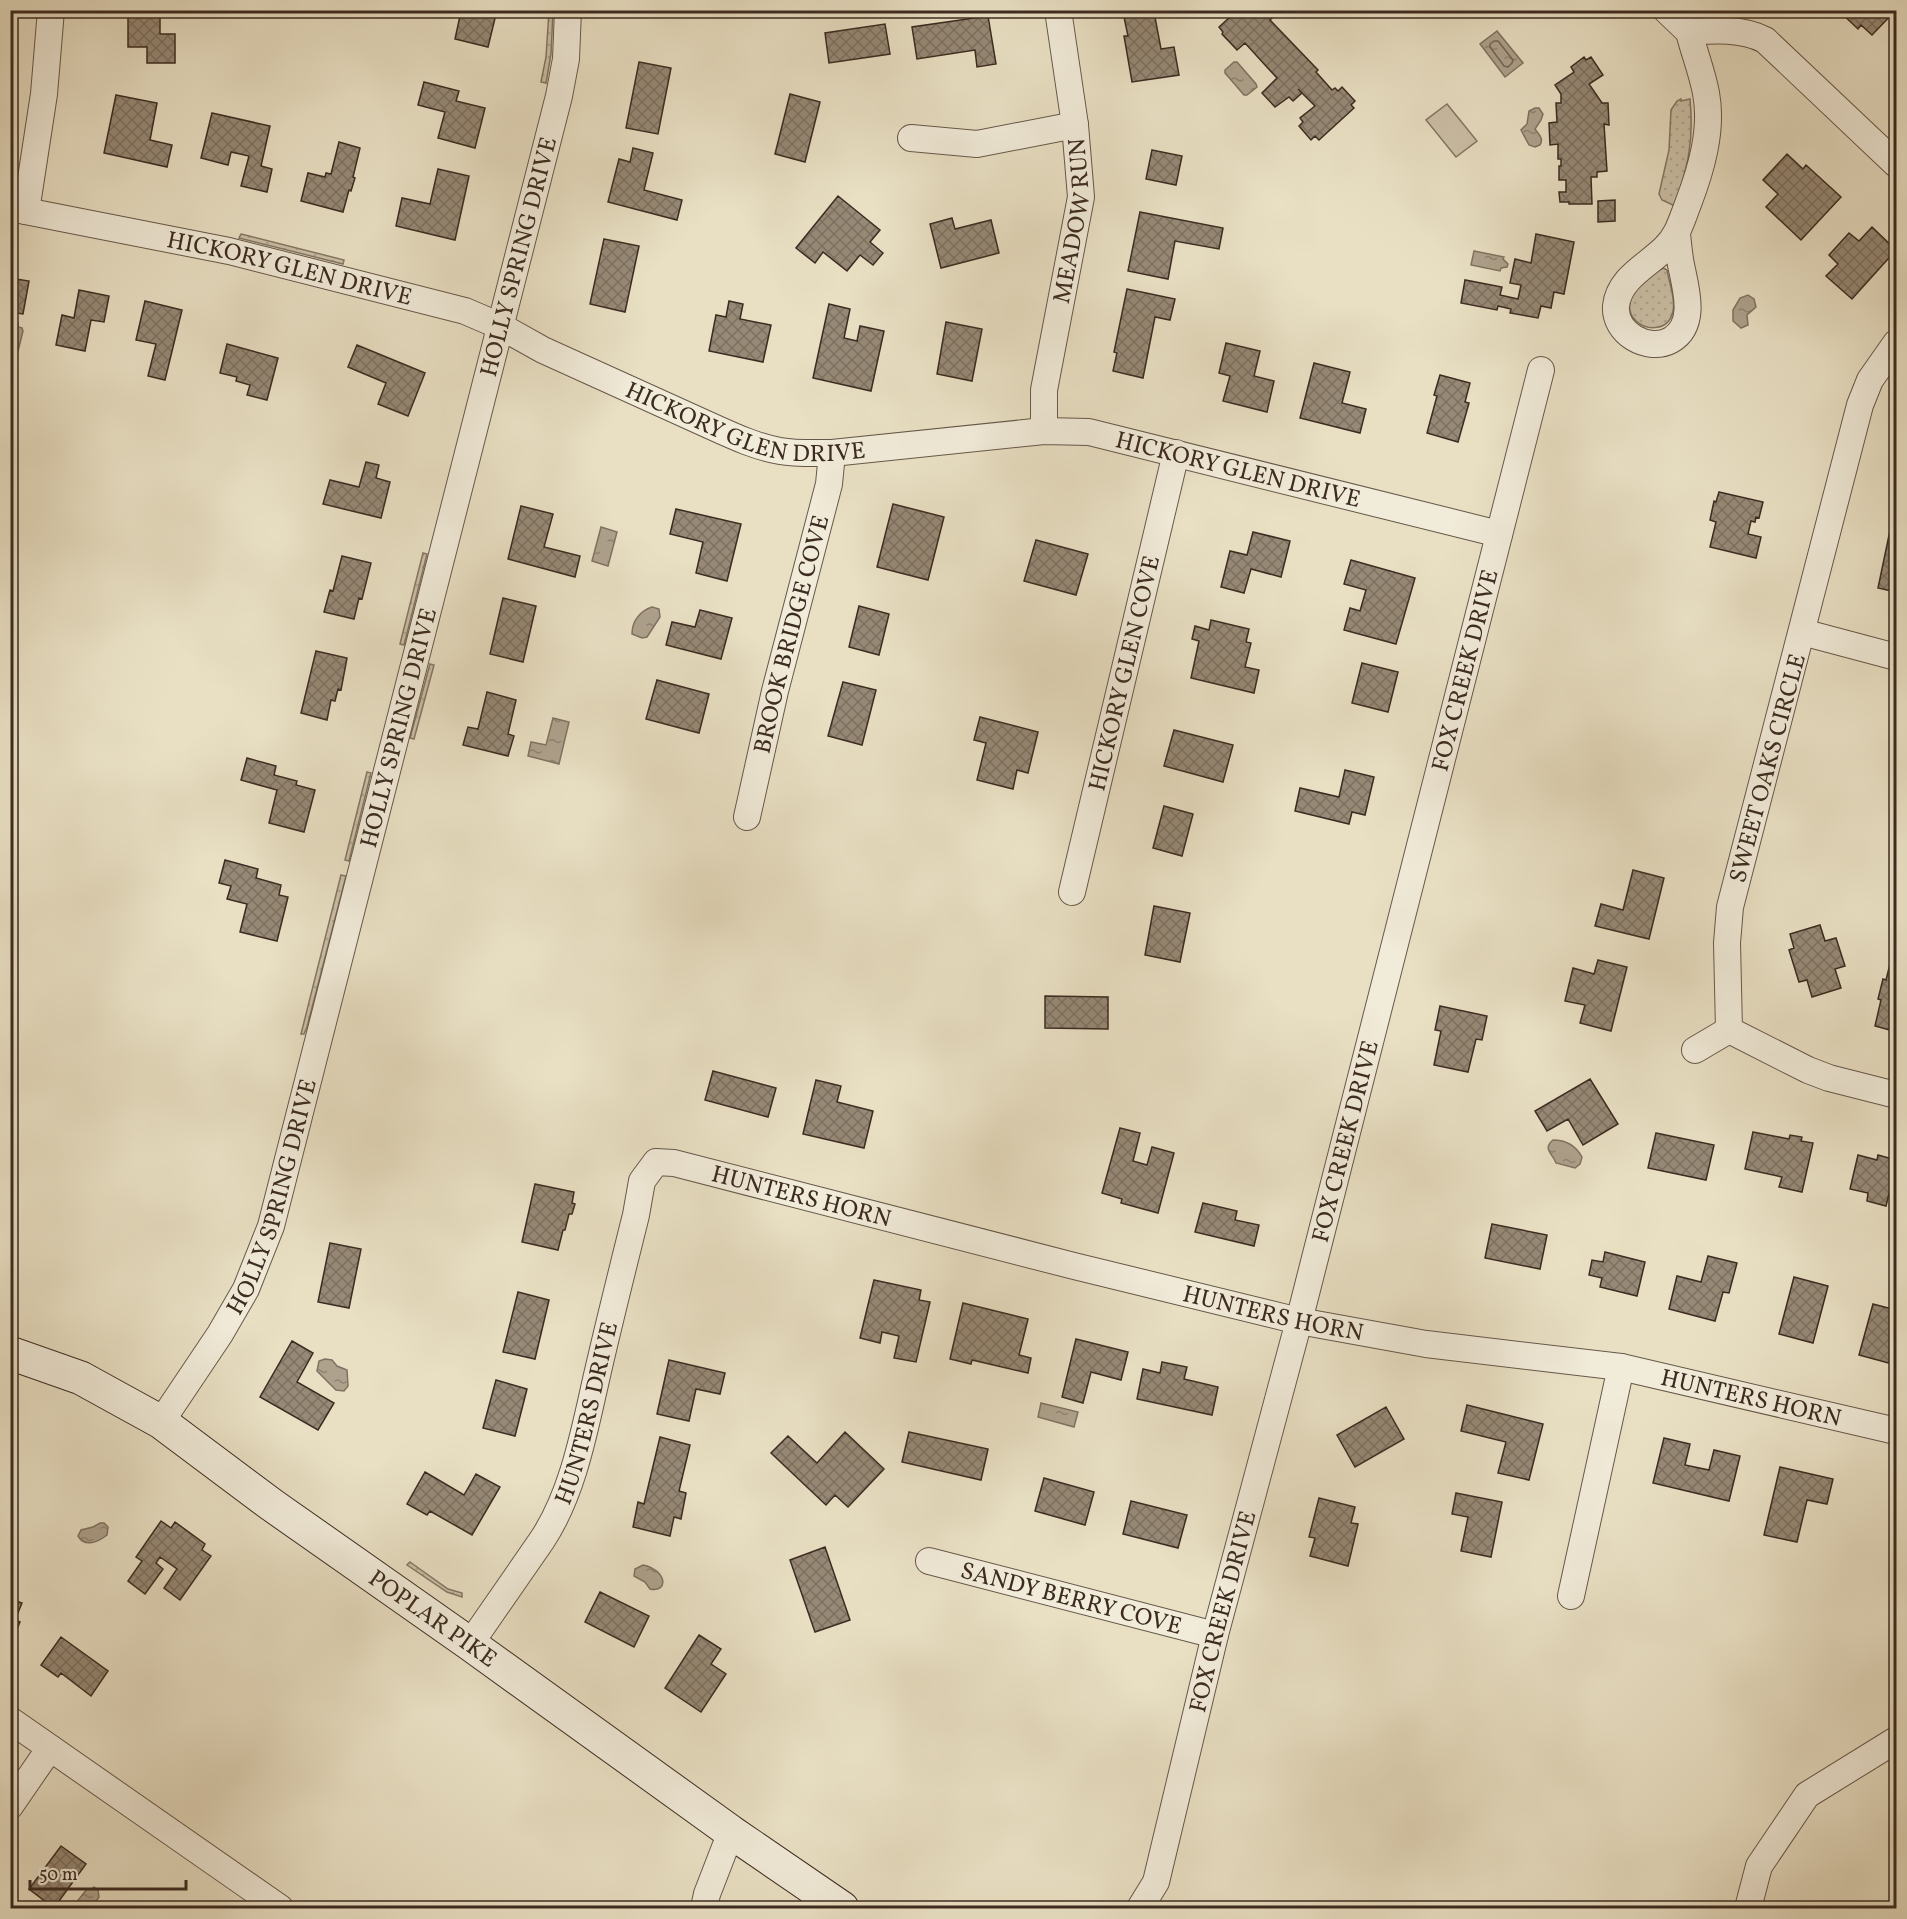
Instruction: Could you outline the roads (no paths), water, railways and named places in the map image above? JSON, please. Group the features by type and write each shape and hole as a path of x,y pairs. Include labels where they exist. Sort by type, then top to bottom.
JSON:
{"main road":[{"name":"POPLAR PIKE","path":"10,1353 81,1378 161,1422 253,1491 731,1832 842,1908"}],"street":[{"path":"18,210 44,94 51,10"},
{"name":"HOLLY SPRING DRIVE","path":"161,1422 220,1334 246,1289 271,1226 559,96 566,59 568,10"},
{"name":"MEADOW RUN","path":"1044,431 1044,390 1081,197 1075,125 1058,10"},
{"path":"1666,10 1689,32 1706,95 1707,125 1697,179 1677,233"},
{"path":"1689,32 1711,30 1741,32 1766,40 1896,164"},
{"path":"910,138 977,144 1075,125"},
{"name":"HICKORY GLEN DRIVE","path":"18,210 229,251 465,311 500,326 543,351 740,439 778,451 832,453 1044,431 1089,432 1498,534"},
{"name":"SWEET OAKS CIRCLE","path":"1729,1030 1727,943 1730,908 1860,405 1870,380 1896,343"},
{"name":"FOX CREEK DRIVE","path":"1140,1908 1156,1882 1215,1635 1299,1321 1541,370"},
{"name":"BROOK BRIDGE COVE","path":"747,817 775,691 830,484 832,453"},
{"name":"HICKORY GLEN COVE","path":"1072,892 1176,453"},
{"path":"1802,632 1896,657"},
{"path":"1695,1050 1729,1030 1808,1070 1829,1078 1896,1095"},
{"name":"HUNTERS HORN","path":"656,1162 674,1163 1074,1266 1299,1321 1426,1344 1621,1367 1896,1431"},
{"name":"HUNTERS DRIVE","path":"470,1644 542,1540 561,1506 586,1424 642,1181 656,1162"},
{"path":"1571,1596 1621,1367"},
{"name":"SANDY BERRY COVE","path":"928,1561 1215,1635"},
{"path":"10,1720 280,1908"},
{"path":"1748,1908 1759,1866 1807,1795 1896,1740"},
{"path":"10,1806 50,1748"},
{"path":"704,1908 707,1894 731,1832"}],"water":[{"path":"1497,31 1523,63 1505,77 1480,44"},
{"path":"1237,62 1256,84 1257,87 1247,95 1244,95 1225,73 1225,70"},
{"path":"1539,108 1543,114 1535,129 1541,143 1535,147 1529,145 1521,130 1527,124 1529,111"},
{"path":"1474,251 1504,257 1503,259 1508,264 1507,267 1501,268 1500,271 1471,265"},
{"path":"1748,295 1754,299 1756,307 1747,315 1748,325 1741,328 1733,321 1733,310 1740,298"},
{"path":"13,322 18,323 18,327 23,331 16,359 13,361 10,360"},
{"path":"601,527 617,532 608,566 592,561"},
{"path":"652,607 659,609 660,617 647,637 642,638 632,634 637,617"},
{"path":"553,718 569,722 559,764 528,756 531,742 546,745"},
{"path":"1553,1140 1566,1142 1574,1147 1582,1157 1580,1164 1575,1168 1556,1163 1548,1149"},
{"path":"332,1360 337,1366 347,1370 348,1386 344,1391 336,1390 317,1371 319,1361"},
{"path":"1041,1403 1078,1412 1074,1427 1038,1417"},
{"path":"100,1523 108,1527 107,1535 100,1540 88,1543 78,1536 81,1530"},
{"path":"643,1565 657,1571 661,1576 663,1580 660,1588 650,1589 645,1582 634,1576 635,1569"},
{"path":"94,1887 98,1890 99,1897 91,1908 72,1908 87,1889"}]}
